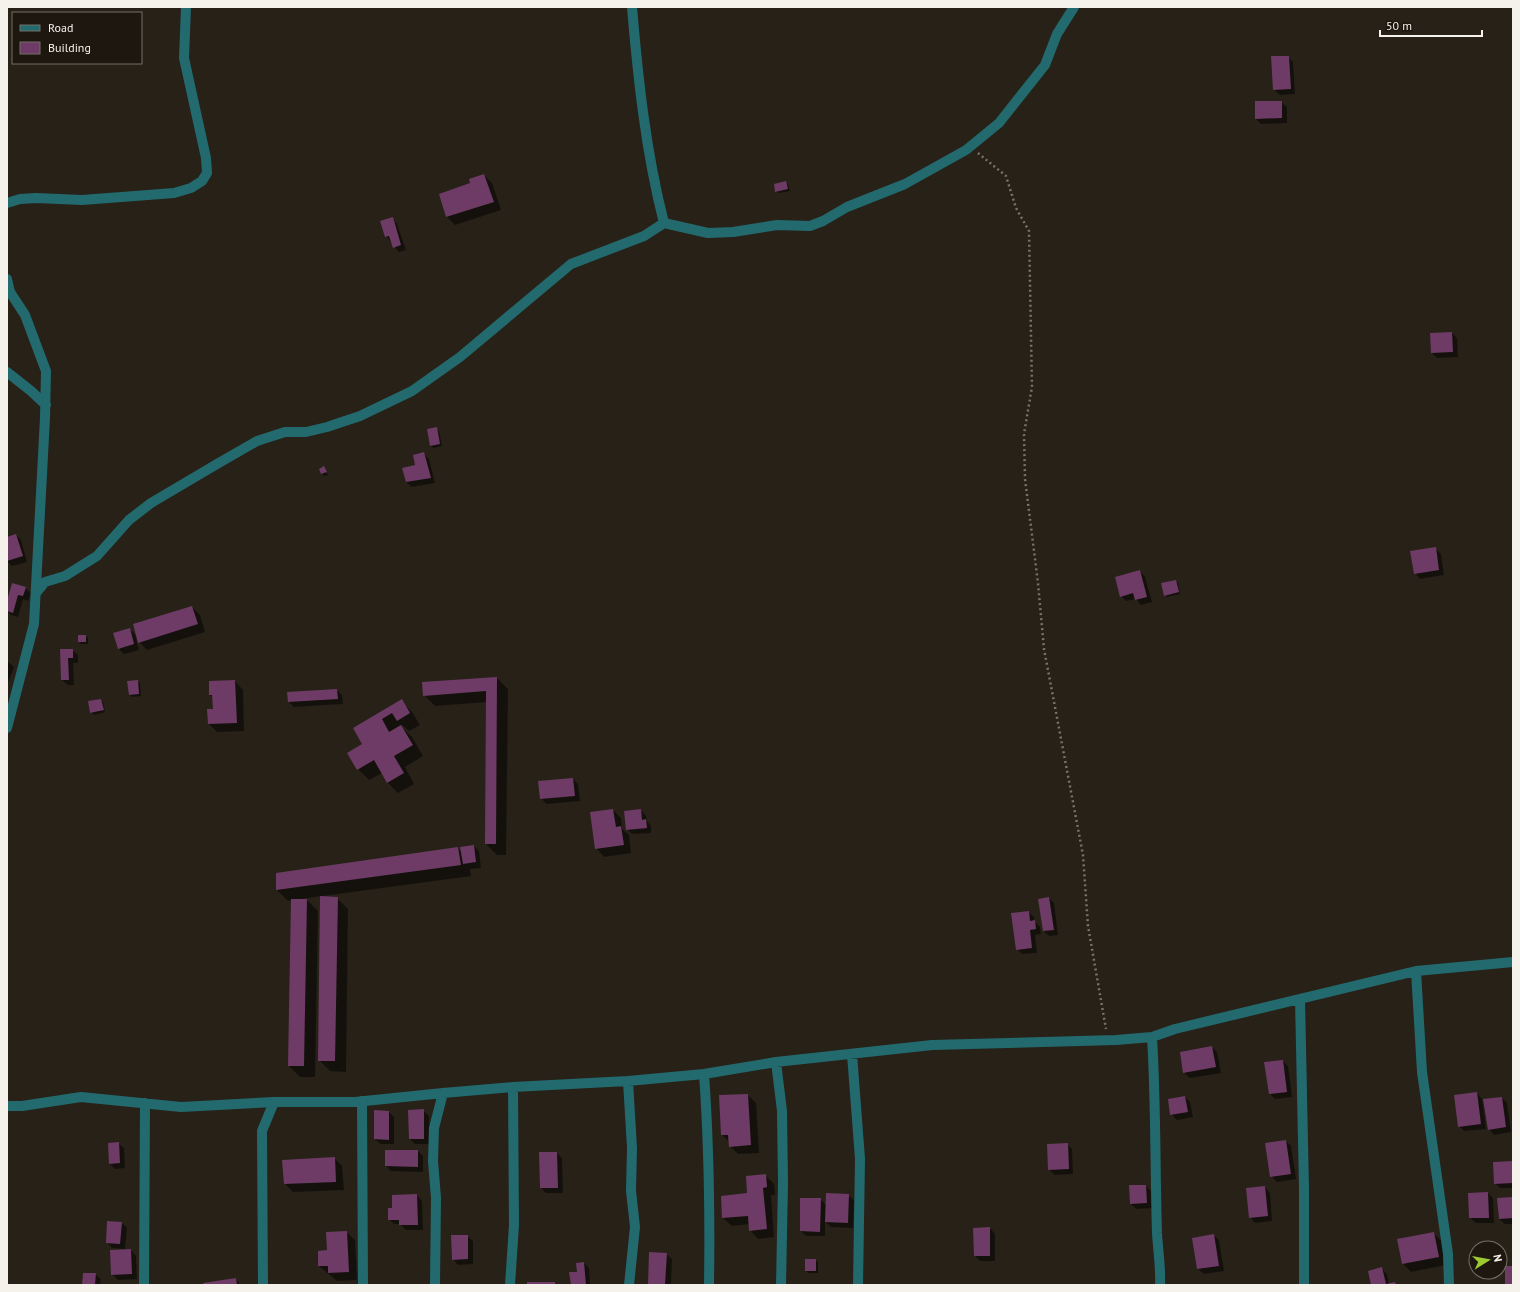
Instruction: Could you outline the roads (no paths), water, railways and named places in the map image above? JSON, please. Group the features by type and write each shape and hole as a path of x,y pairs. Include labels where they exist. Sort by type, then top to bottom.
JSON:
{"street":[{"path":"7,202 36,198 82,200 174,194 191,188 202,181 207,173 206,158 184,58 186,7"},
{"path":"632,7 642,100 653,180 664,223"},
{"path":"36,593 45,582 65,576 97,556 129,520 151,503 257,441 285,432 306,432 327,427 360,416 412,391 460,357 571,264 644,236 664,223 708,233 733,232 777,225 810,226 847,208 905,184 966,150 999,123 1045,65 1057,34 1074,7"},
{"path":"7,279 10,292 24,316 46,372 46,405 34,624 10,702 7,728"},
{"path":"7,372 46,405"},
{"path":"7,1106 22,1106 81,1097 182,1107 274,1102 362,1101 443,1093 628,1081 704,1074 776,1062 932,1045 1108,1040 1152,1037 1175,1029 1416,971 1513,962"},
{"path":"1416,971 1422,1072 1447,1247 1449,1285"},
{"path":"1300,1000 1304,1180 1304,1285"},
{"path":"1152,1037 1156,1124 1157,1234 1161,1273 1160,1285"},
{"path":"852,1054 860,1159 858,1285"},
{"path":"776,1062 782,1119 783,1183 781,1285"},
{"path":"704,1074 707,1121 709,1249 708,1285"},
{"path":"628,1081 632,1148 631,1191 635,1227 629,1285"},
{"path":"510,1285 514,1225 513,1088"},
{"path":"435,1285 436,1198 433,1161 434,1128 443,1093"},
{"path":"362,1101 363,1285"},
{"path":"263,1285 262,1131 274,1102"},
{"path":"144,1285 145,1103"}]}
